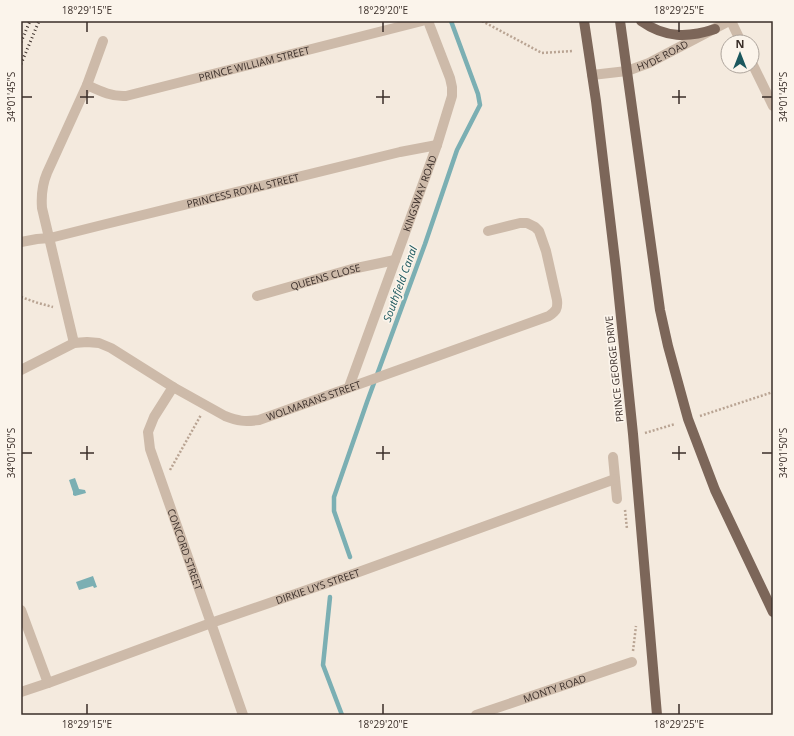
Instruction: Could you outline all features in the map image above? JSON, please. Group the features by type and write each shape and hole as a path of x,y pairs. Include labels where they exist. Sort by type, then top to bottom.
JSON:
{"main road":[{"name":"PRINCE GEORGE DRIVE","path":"584,21 597,108 616,269 633,434 657,715"},
{"path":"620,21 660,310 670,354 688,420 715,490 773,612"},
{"path":"641,21 660,32 682,36 694,35 714,29"}],"street":[{"name":"PRINCE WILLIAM STREET","path":"87,86 110,95 126,96 422,21"},
{"name":"KINGSWAY ROAD","path":"354,386 395,260 437,145 452,96 450,78 428,21"},
{"path":"730,21 737,34"},
{"name":"HYDE ROAD","path":"592,75 627,71 649,63 730,21"},
{"path":"21,370 74,343 42,208 41,197 43,184 87,86 103,41"},
{"path":"757,74 773,106"},
{"name":"PRINCESS ROYAL STREET","path":"21,242 50,238 400,152 437,145"},
{"name":"WOLMARANS STREET","path":"74,343 99,343 111,348 174,387 225,416 234,420 246,422 258,420 549,316 555,312 558,306 557,300 546,252 539,231 527,223 520,223 488,231"},
{"name":"QUEENS CLOSE","path":"257,296 352,269 395,260"},
{"name":"CONCORD STREET","path":"174,387 154,417 148,432 150,450 243,715"},
{"path":"613,457 617,499"},
{"name":"DIRKIE UYS STREET","path":"21,692 615,479"},
{"path":"21,610 48,683"},
{"name":"MONTY ROAD","path":"476,715 632,662"}],"path":[{"path":"482,21 542,53 572,51"},
{"path":"21,297 47,306 65,304"},
{"path":"700,416 773,392"},
{"path":"162,484 202,414"},
{"path":"645,433 675,424"},
{"path":"632,662 636,625"}],"water":[{"path":"75,478 79,489 85,490 86,493 75,496 73,495 69,480"},
{"path":"93,576 97,587 94,588 93,586 79,590 76,582"}],"waterway":[{"name":"Southfield Canal","path":"350,557 334,511 334,497 425,244 457,150 480,105 478,94 451,21"},
{"name":"Southfield Canal","path":"330,597 323,665 342,715"}],"railway":[{"path":"21,42 30,21"},
{"path":"21,64 39,21"}]}
